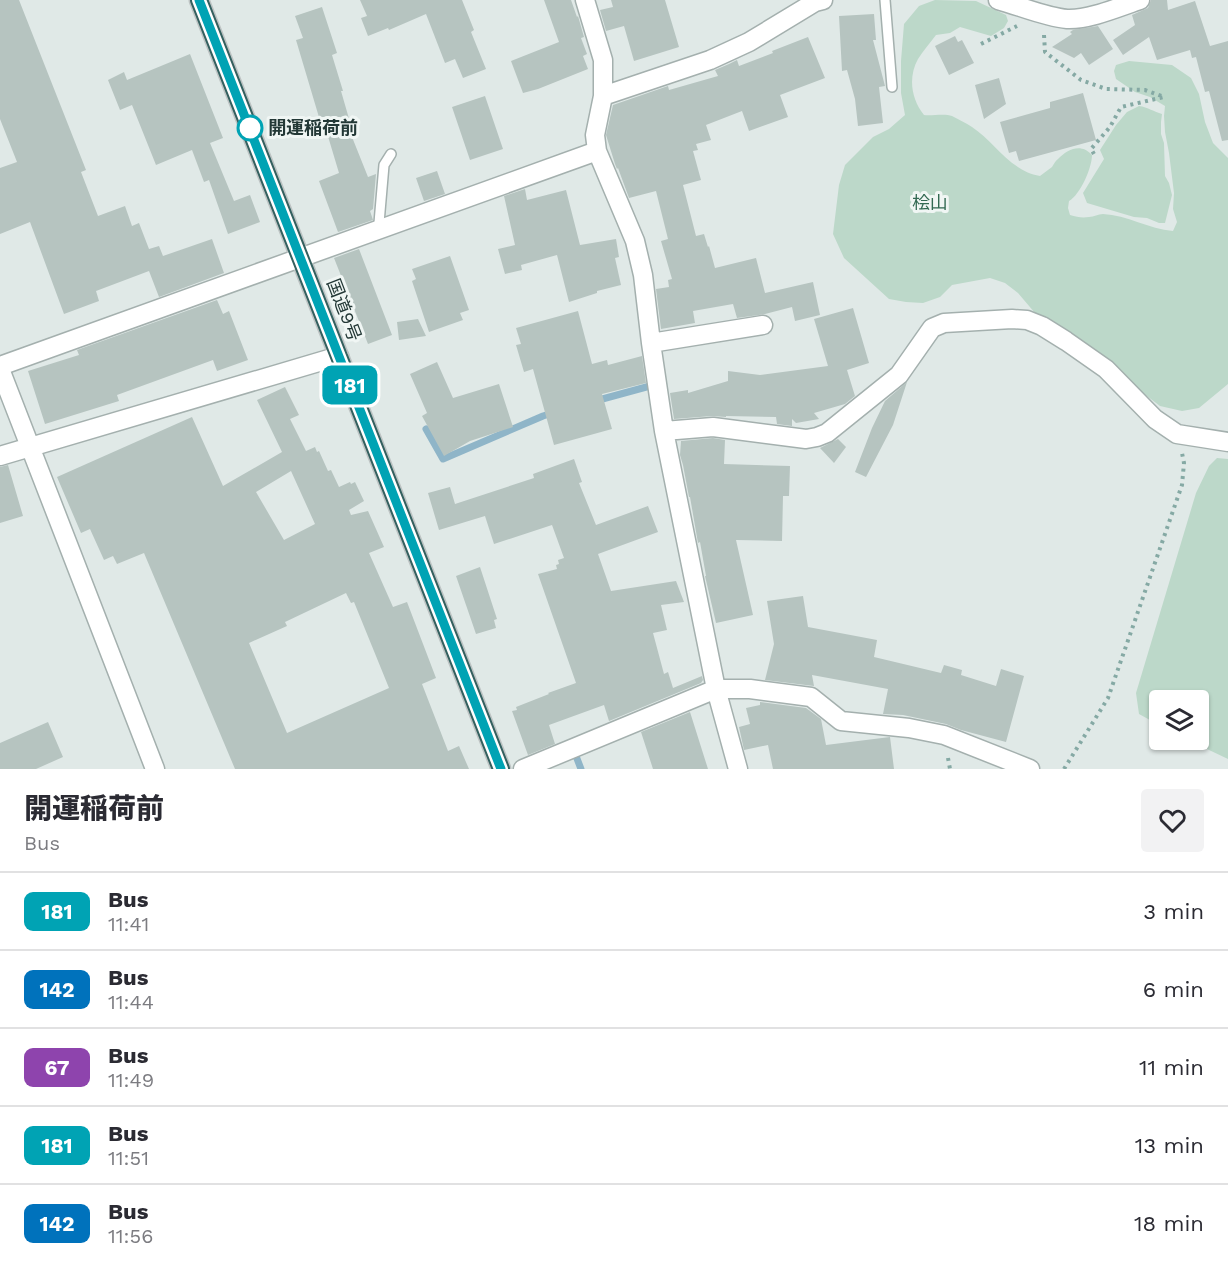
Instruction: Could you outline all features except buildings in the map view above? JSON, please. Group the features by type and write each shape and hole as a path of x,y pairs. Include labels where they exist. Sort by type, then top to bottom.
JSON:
{"highway":[{"name":"国道9号","path":"199,0 501,769"}],"street":[{"path":"585,0 603,60 603,96 595,135 597,151 635,241 643,275 664,431 716,689 738,769"},
{"path":"603,96 710,60 749,42 797,6 823,0"},
{"path":"999,0 1068,19 1091,16 1132,1"},
{"path":"155,769 0,368 597,151"},
{"path":"664,431 713,427 806,439 817,438 827,433 899,375 932,328 944,323 1012,319 1042,326 1066,341 1106,369 1155,419 1177,434 1228,442"},
{"path":"651,343 763,325"},
{"path":"0,456 339,356"},
{"path":"523,769 716,689 750,689 811,697 841,721 909,728 944,735 1030,769"}],"lane":[{"path":"885,0 892,87"},
{"path":"381,230 379,223 384,165 390,154"}],"path":[{"path":"981,44 1042,13 1045,52 1081,80 1106,89 1145,90 1164,97 1121,108 1110,127 1091,149 1094,154"},
{"path":"1064,769 1108,698 1182,485 1184,463 1177,434"}],"green space":[{"name":"桧山","path":"935,0 976,1 1006,15 1008,21 1004,28 991,36 960,27 950,33 936,35 918,59 913,73 912,88 920,109 924,115 949,115 965,123 980,133 1011,162 1029,173 1040,176 1070,150 1079,148 1088,151 1092,155 1090,167 1085,181 1069,201 1070,215 1091,217 1101,214 1112,215 1173,231 1177,222 1173,209 1174,193 1165,132 1165,106 1150,97 1135,92 1116,79 1114,71 1116,65 1129,61 1172,65 1191,78 1199,94 1205,122 1213,143 1228,158 1228,384 1199,408 1182,411 1160,406 1088,351 1052,327 1005,283 990,278 952,285 940,297 923,303 906,302 889,299 844,258 833,234 839,185 845,165 873,137 889,129 905,115 901,93 904,24 919,6"},
{"path":"1139,106 1162,114 1161,134 1164,143 1165,176 1172,195 1165,223 1134,217 1087,203 1083,193 1104,159 1100,150 1116,125 1127,112"},
{"path":"1217,458 1228,459 1228,759 1209,750 1209,690 1149,690 1149,720 1139,714 1136,693 1196,493 1209,466"}],"waterway":[{"path":"595,401 650,386"},
{"path":"426,429 443,459 552,413"},
{"path":"576,756 581,769"}],"bus line":[{"name":"181","path":"199,0 501,769"}],"place":[{"name":"開運稲荷前","path":"250,128"}]}
